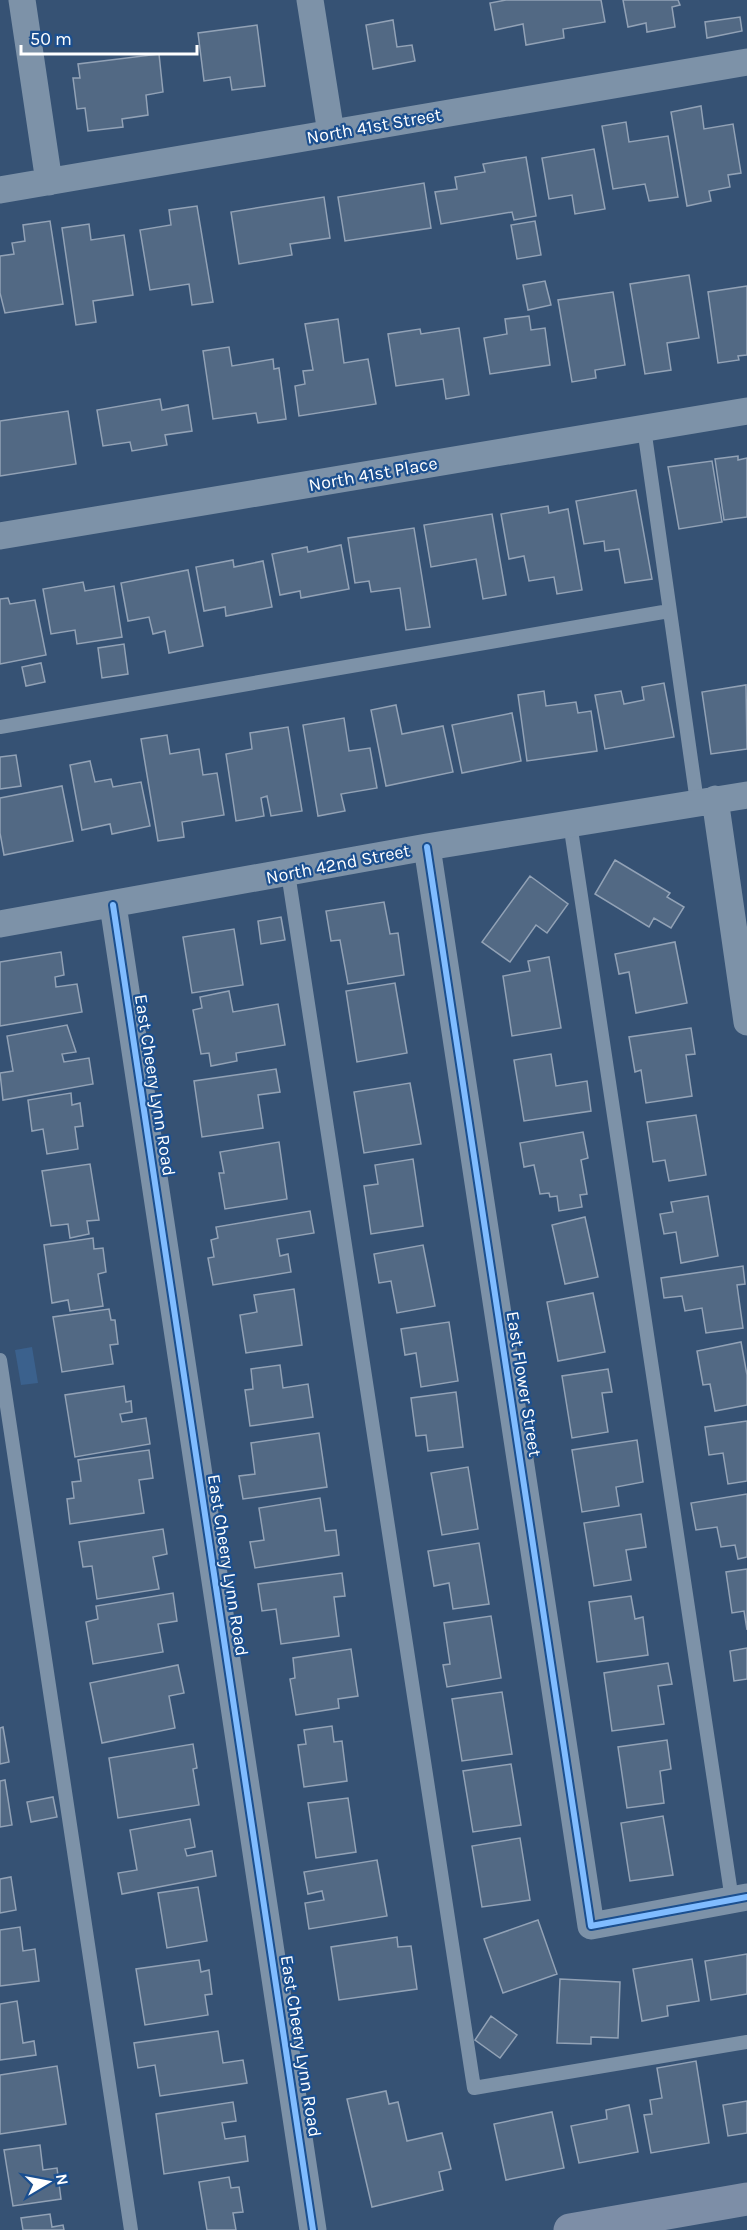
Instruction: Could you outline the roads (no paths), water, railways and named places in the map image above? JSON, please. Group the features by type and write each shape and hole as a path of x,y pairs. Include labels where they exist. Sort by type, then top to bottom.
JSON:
{"main road":[{"path":"577,2229 747,2199"}],"street":[{"path":"22,0 50,182"},
{"path":"310,0 331,133"},
{"name":"North 41st Street","path":"0,190 747,62"},
{"name":"North 41st Place","path":"0,536 747,411"},
{"name":"North 42nd Street","path":"0,924 427,847 747,795"},
{"path":"706,801 747,1022"},
{"name":"East Flower Street","path":"427,847 591,1926 740,1899"},
{"name":"East Cheery Lynn Road","path":"113,905 313,2230"}],"lane":[{"path":"644,428 669,610 706,801"},
{"path":"0,727 669,610"},
{"path":"570,823 740,1899"},
{"path":"288,873 474,2088 747,2042"},
{"path":"0,1360 131,2230"}],"water":[{"path":"32,1347 38,1383 21,1385 15,1350"}]}
